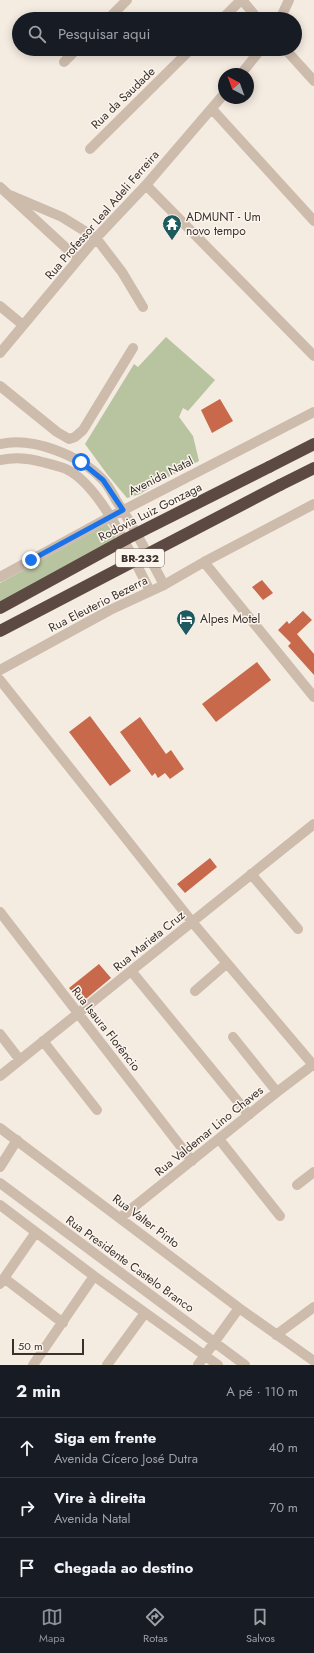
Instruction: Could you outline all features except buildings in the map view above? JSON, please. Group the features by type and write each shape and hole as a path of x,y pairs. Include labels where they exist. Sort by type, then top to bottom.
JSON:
{"highway":[{"name":"Rodovia Luiz Gonzaga","path":"0,608 128,538 314,444"},
{"name":"BR-232","path":"0,631 314,468"}],"street":[{"path":"115,12 127,0"},
{"path":"229,12 241,0 252,12"},
{"path":"283,12 289,0"},
{"path":"64,62 70,56"},
{"name":"Rua da Saudade","path":"90,149 184,56"},
{"path":"246,68 255,56"},
{"path":"291,56 314,81"},
{"name":"Rua Professor Leal Adeli Ferreira","path":"0,353 96,238 146,185 218,102"},
{"path":"212,109 314,221"},
{"path":"146,185 314,356"},
{"path":"0,187 78,260"},
{"path":"10,195 62,217 96,238 122,272 143,307"},
{"path":"0,306 23,325"},
{"path":"0,386 56,432 69,439 75,437 83,430 133,348"},
{"name":"Avenida Natal","path":"0,577 123,510 314,412"},
{"path":"0,444 20,443 41,445 81,462 103,480 123,510 164,585"},
{"path":"0,460 7,458 30,459 66,469 78,477 97,497 110,517 150,591"},
{"name":"Rua Eleuterio Bezerra","path":"0,670 110,610 164,585 204,562 314,504"},
{"path":"204,562 314,697"},
{"path":"0,680 226,964 314,1065"},
{"name":"Rua Marieta Cruz","path":"0,1076 193,923 251,874 313,828"},
{"path":"251,874 298,929"},
{"name":"Rua Isaura Florêncio","path":"0,912 77,1014 192,1161"},
{"path":"195,991 226,964"},
{"path":"132,972 249,1115"},
{"path":"0,1034 20,1060"},
{"path":"233,1037 277,1092"},
{"path":"43,1042 98,1110"},
{"name":"Rua Valdemar Lino Chaves","path":"120,1218 277,1092 314,1065"},
{"name":"Rua Valter Pinto","path":"0,1128 239,1308 314,1361"},
{"path":"219,1139 280,1216"},
{"path":"0,1167 17,1140"},
{"path":"298,1185 314,1172"},
{"name":"Rua Presidente Castelo Branco","path":"0,1183 245,1365"},
{"path":"0,1205 94,1276 218,1365"},
{"path":"36,1232 2,1281 63,1323"},
{"path":"33,1365 94,1276"},
{"path":"276,1335 314,1307"},
{"path":"198,1365 239,1308"},
{"path":"106,1365 145,1313"}],"green space":[{"path":"166,337 215,380 188,411 183,408 179,417 193,436 199,461 140,494 127,498 85,444 134,364 138,367"},
{"path":"107,524 121,545 0,609 0,583"}],"place":[{"name":"ADMUNT - Um novo tempo","path":"172,241"},
{"name":"Alpes Motel","path":"186,636"}],"route":[{"path":"31,560 123,510 103,480 81,462"}]}
